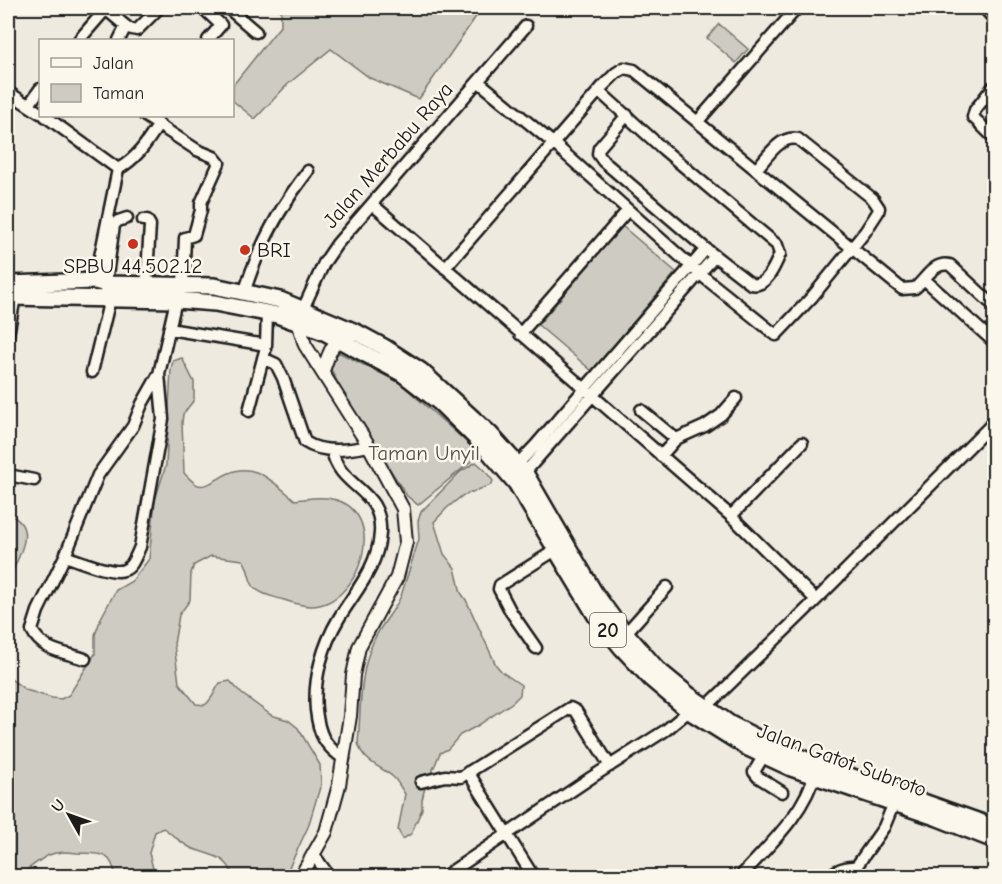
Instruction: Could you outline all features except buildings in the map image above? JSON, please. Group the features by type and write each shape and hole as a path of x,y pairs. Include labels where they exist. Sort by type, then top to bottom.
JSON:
{"highway":[{"name":"20","path":"146,292 183,285 214,286 244,293 275,309"},
{"name":"20","path":"12,290 146,292 176,300 275,309"},
{"name":"Jalan Gatot Subroto","path":"275,309 358,333 384,347 421,371 490,434 562,546 625,634 697,712"},
{"name":"Jalan Gatot Subroto","path":"301,316 403,374 440,402 516,474"},
{"name":"Jalan Gatot Subroto","path":"562,546 583,596 622,648 650,678 740,744 767,750 816,770 994,827"},
{"name":"Jalan Gatot Subroto","path":"896,797 994,840"}],"main road":[{"path":"301,316 305,345 369,446 404,509 406,542 397,577 359,647 353,675 344,759 332,814 326,832 301,876"},
{"path":"322,371 330,350 338,339 345,333 358,333"}],"street":[{"path":"80,39 105,10 133,30 139,29 159,8"},
{"path":"203,8 221,25 209,39"},
{"path":"228,8 256,32"},
{"path":"698,121 797,8"},
{"path":"984,8 994,19"},
{"path":"120,39 126,26"},
{"name":"Jalan Merbabu Raya","path":"301,316 331,252 526,26"},
{"path":"445,268 599,91 624,68 634,69 902,288 906,290 915,288 939,265 950,265 994,306"},
{"path":"478,82 553,143 700,274 776,335 812,297 853,247 879,208 873,199 798,139 786,139 781,142 756,170"},
{"path":"994,86 975,110 973,117 994,138"},
{"path":"29,105 39,90"},
{"path":"599,91 627,115 777,245 780,254 775,266 761,283 751,284 711,253 610,167 598,154 599,148 627,115"},
{"path":"8,92 39,112"},
{"path":"46,117 118,169"},
{"path":"147,117 219,163 201,202 194,235 185,238 183,285"},
{"path":"118,169 142,151 159,124"},
{"path":"92,372 118,169"},
{"path":"244,293 252,268 274,220 308,171"},
{"path":"372,204 731,516 816,600"},
{"path":"520,334 628,210"},
{"path":"103,290 114,225 127,218"},
{"path":"143,220 147,220 150,225 146,292"},
{"path":"516,474 623,353 692,266 711,253"},
{"path":"623,353 700,274 711,253"},
{"path":"924,279 994,342"},
{"path":"8,335 12,290"},
{"path":"85,659 43,645 36,639 32,630 38,611 65,556 98,475 133,426 159,374 176,300"},
{"path":"249,411 275,309"},
{"path":"169,329 267,345"},
{"path":"263,358 276,364 305,442 313,447 332,450 369,446"},
{"path":"65,556 112,571 123,571 131,565 140,547 163,419 159,374"},
{"path":"661,456 676,440 705,426 721,415 736,398"},
{"path":"641,410 676,440"},
{"path":"445,876 610,766 697,712 816,600 994,422"},
{"path":"731,516 802,443"},
{"path":"332,450 334,462 348,480 372,499 377,509 380,532 375,562 338,620 316,676 319,728 330,749 344,759"},
{"path":"8,475 34,480"},
{"path":"536,648 511,612 499,589 500,585 562,546"},
{"path":"625,634 667,587"},
{"path":"421,782 445,776 459,778 570,708 576,711 610,766"},
{"path":"767,750 755,774 782,792"},
{"path":"741,876 790,821 806,798 816,770"},
{"path":"468,772 533,876"},
{"path":"829,876 848,866 859,872 884,827 896,797"},
{"path":"314,855 329,876"}],"green space":[{"path":"281,8 482,8 419,99 370,78 331,49 288,84 255,119 234,102 234,84 281,25"},
{"path":"719,24 748,49 736,63 707,38"},
{"path":"622,226 676,272 592,371 538,325"},
{"name":"Taman Unyil","path":"338,352 400,383 480,454 418,505 407,496 349,405 330,367"},
{"path":"182,358 194,382 194,400 183,414 182,423 184,473 191,480 198,485 204,485 237,470 256,472 272,481 295,500 332,499 350,507 360,520 364,538 362,557 355,575 344,591 329,602 311,606 304,605 261,592 253,585 243,560 211,556 194,565 191,573 190,600 179,615 174,644 179,683 196,704 208,703 220,683 230,681 242,694 271,715 288,720 298,728 320,765 321,784 308,827 285,876 233,876 227,864 222,860 191,848 163,828 155,832 149,853 155,876 116,876 111,862 103,855 66,852 49,855 20,874 8,866 8,677 26,690 52,698 61,699 69,695 95,654 95,635 116,590 132,581 149,559 155,500 166,465 171,369 173,361"},
{"path":"476,462 493,481 491,485 462,496 434,522 444,554 455,568 461,593 496,665 521,685 520,695 477,726 460,735 448,749 440,753 424,791 422,809 411,834 403,839 398,830 405,794 395,779 364,755 358,743 361,690 369,652 377,634 401,596 419,539 418,521 421,512 460,472"},
{"path":"8,514 18,520 25,535 8,582"}],"place":[{"name":"SPBU 44.502.12","path":"133,244"},
{"name":"BRI","path":"245,250"}]}
